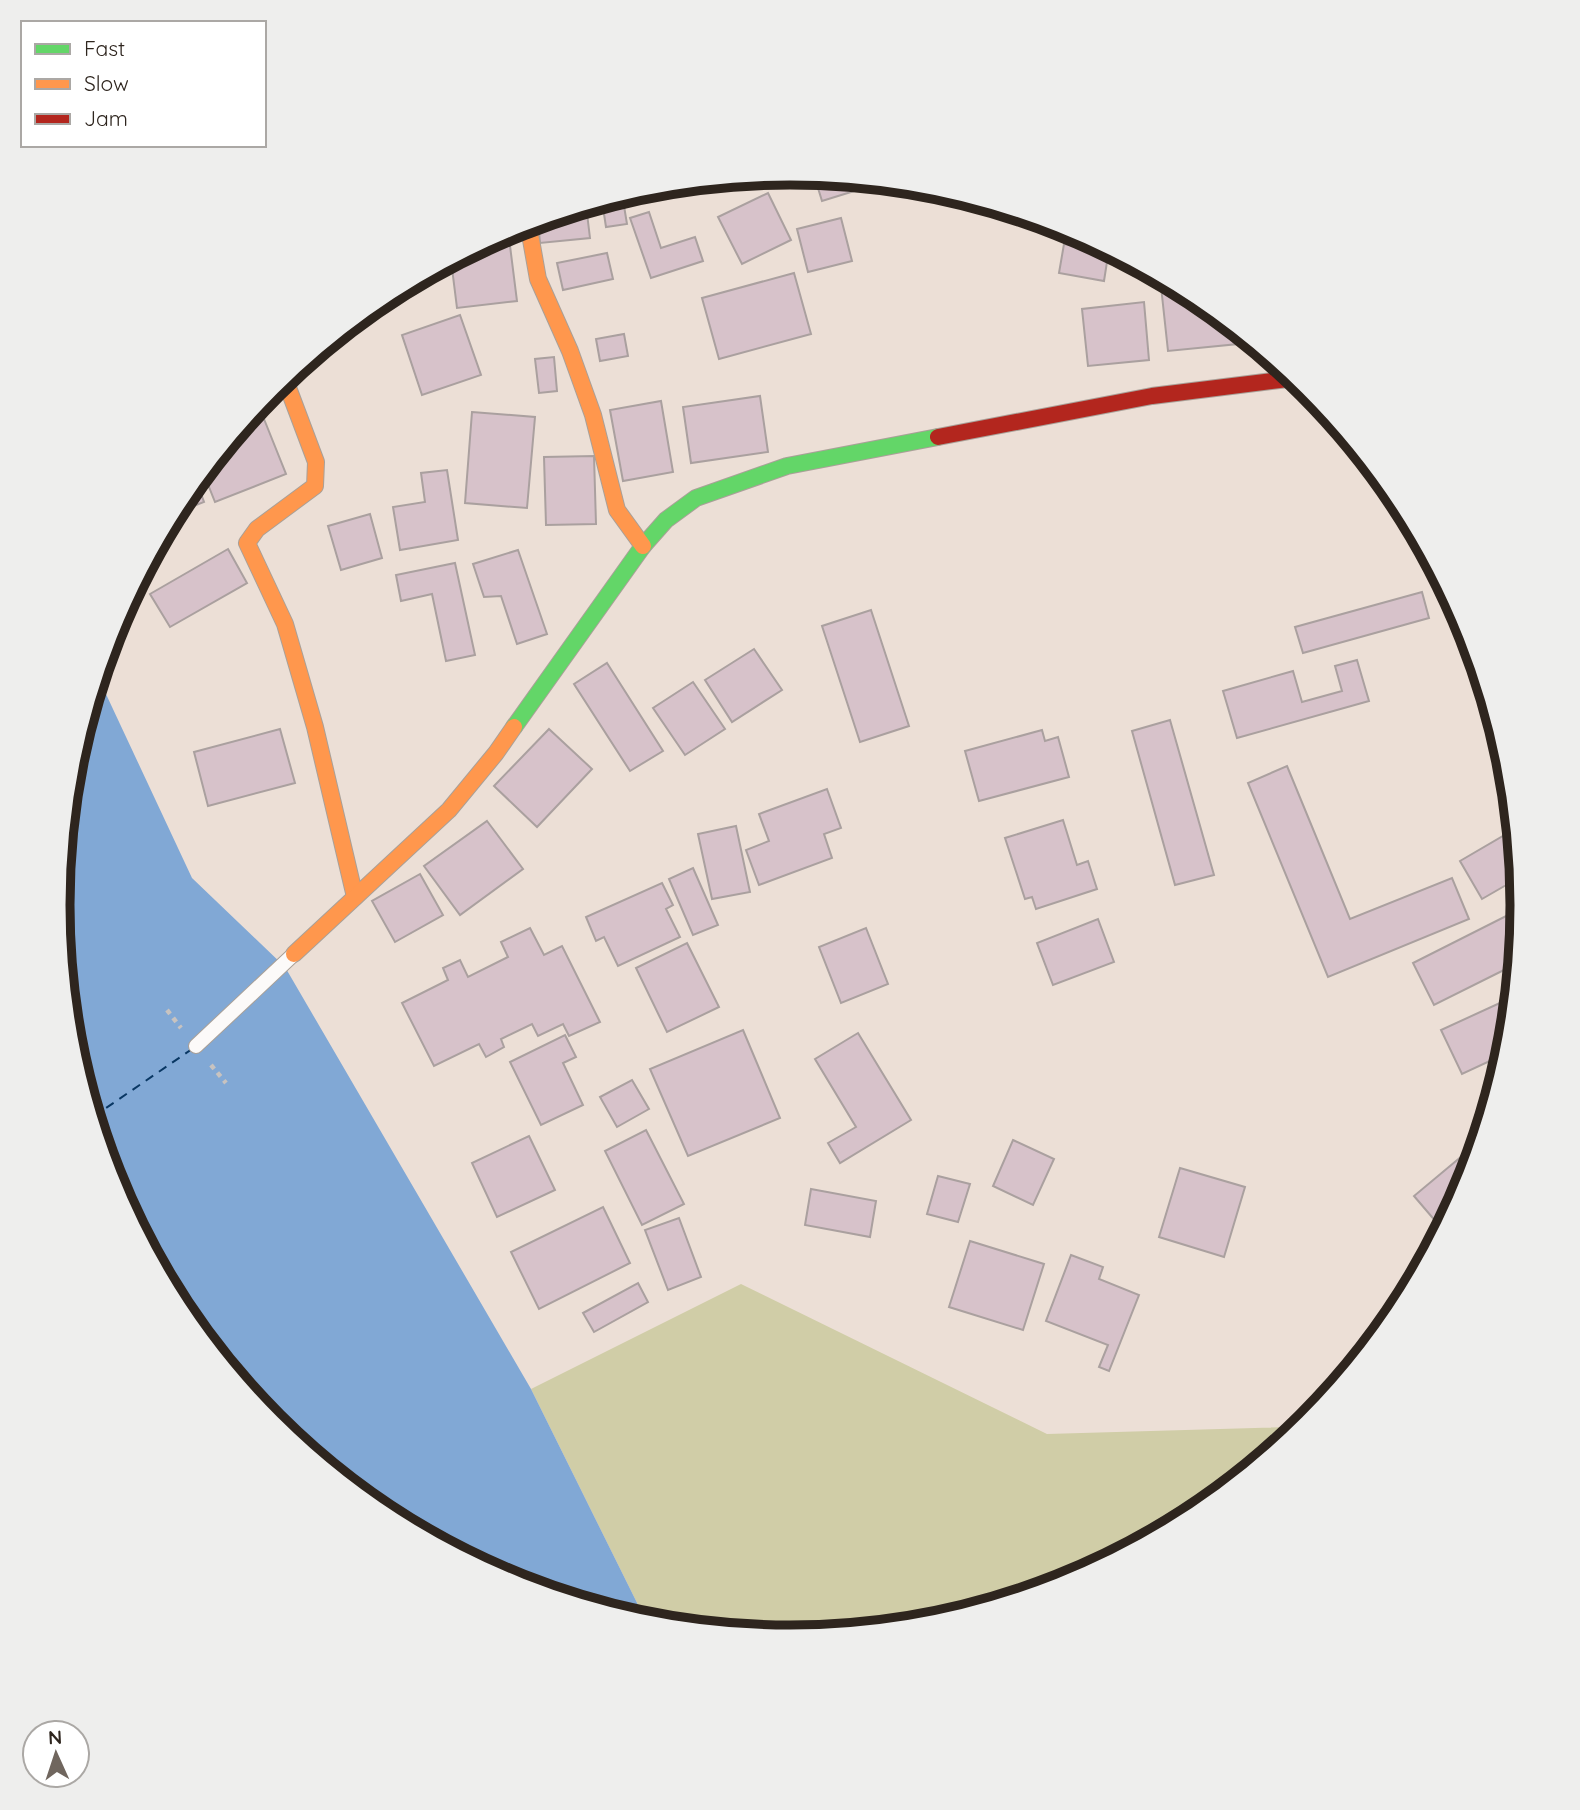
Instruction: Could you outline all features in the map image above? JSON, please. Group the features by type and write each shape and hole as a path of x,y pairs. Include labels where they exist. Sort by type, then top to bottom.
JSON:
{"street":[{"path":"528,235 538,279 570,351 593,415 617,510 643,547"},
{"path":"294,954 449,810 496,753 643,547 666,520 696,498 787,466 1152,396 1282,380"},
{"path":"289,388 316,462 315,486 257,528 247,543 285,624 315,727 355,897"}],"lane":[{"path":"196,1046 294,954"}],"shaded area":[{"path":"741,1284 1047,1434 1285,1427 1228,1476 1150,1529 1066,1570 1021,1587 930,1611 884,1619 790,1625 743,1623 696,1619 640,1609 531,1389"}],"water":[{"path":"104,689 192,878 285,967 531,1389 640,1609 559,1587 514,1570 430,1529 390,1504 315,1446 249,1380 191,1305 166,1265 125,1181 108,1136 84,1045 76,999 70,905 76,811 84,765"}],"building":[{"path":"817,186 861,189 822,201"},
{"path":"768,193 791,240 742,264 718,217"},
{"path":"624,205 627,224 606,227 603,210"},
{"path":"649,212 661,248 695,237 703,261 651,278 630,218"},
{"path":"587,215 590,238 540,243 539,231"},
{"path":"841,218 852,261 808,272 797,229"},
{"path":"510,242 517,301 457,308 452,269"},
{"path":"1064,244 1077,246 1107,259 1104,281 1059,273"},
{"path":"607,253 613,279 563,290 557,263"},
{"path":"794,273 811,334 719,359 702,298"},
{"path":"1161,288 1190,306 1238,344 1168,351"},
{"path":"1144,302 1149,360 1088,366 1082,309"},
{"path":"460,315 481,375 422,395 402,335"},
{"path":"624,334 628,356 600,361 596,339"},
{"path":"554,357 557,391 539,393 535,359"},
{"path":"760,396 768,452 691,463 683,407"},
{"path":"661,401 673,472 623,481 610,410"},
{"path":"472,412 535,417 527,508 465,503"},
{"path":"264,419 286,474 215,502 207,483 257,422"},
{"path":"594,456 596,524 546,525 544,457"},
{"path":"447,470 458,540 400,550 393,507 425,502 421,473"},
{"path":"200,492 204,502 189,508"},
{"path":"370,514 382,558 341,570 328,526"},
{"path":"228,549 247,583 170,627 150,594"},
{"path":"518,550 547,634 517,644 501,596 484,597 473,564"},
{"path":"455,563 475,655 446,661 432,594 401,601 396,575"},
{"path":"1422,592 1429,618 1303,653 1295,627"},
{"path":"871,610 909,726 860,742 822,626"},
{"path":"754,649 782,690 732,722 705,680"},
{"path":"1357,660 1369,701 1237,738 1223,691 1293,671 1302,702 1342,691 1335,666"},
{"path":"607,663 663,751 630,771 574,684"},
{"path":"693,682 725,729 685,755 653,708"},
{"path":"1170,720 1214,875 1175,885 1132,731"},
{"path":"280,729 295,783 208,806 194,752"},
{"path":"549,729 592,769 537,827 494,786"},
{"path":"1042,730 1045,741 1058,737 1069,777 979,801 965,751"},
{"path":"1287,766 1350,919 1452,878 1469,919 1328,977 1248,783"},
{"path":"827,789 841,828 824,834 832,858 759,885 746,850 769,841 759,814"},
{"path":"1063,820 1077,865 1088,861 1097,889 1036,909 1032,897 1025,899 1005,838"},
{"path":"487,821 523,869 460,915 424,866"},
{"path":"736,826 750,892 712,899 698,834"},
{"path":"1506,834 1509,883 1482,899 1460,861"},
{"path":"693,868 718,925 693,935 669,879"},
{"path":"420,874 443,915 395,942 372,901"},
{"path":"662,883 673,905 666,909 680,937 618,966 604,937 596,941 586,917"},
{"path":"1510,914 1507,969 1434,1005 1413,963"},
{"path":"1098,919 1114,962 1053,985 1037,943"},
{"path":"530,928 544,955 562,946 600,1022 569,1036 563,1024 538,1036 532,1024 501,1039 504,1047 486,1057 479,1044 434,1066 402,1003 448,980 443,968 460,960 468,977 508,957 501,942"},
{"path":"866,928 888,984 841,1003 819,947"},
{"path":"687,943 719,1007 667,1032 636,968"},
{"path":"1504,1001 1492,1060 1462,1074 1441,1030"},
{"path":"743,1030 780,1118 688,1156 650,1069"},
{"path":"858,1033 911,1120 840,1163 828,1143 856,1127 815,1059"},
{"path":"565,1035 576,1057 563,1063 583,1105 541,1125 510,1062"},
{"path":"632,1080 649,1109 617,1127 600,1097"},
{"path":"646,1130 684,1204 642,1225 605,1151"},
{"path":"529,1136 555,1190 497,1217 472,1163"},
{"path":"1013,1140 1054,1159 1033,1205 993,1186"},
{"path":"1466,1153 1436,1222 1414,1196"},
{"path":"1180,1168 1245,1187 1224,1257 1159,1237"},
{"path":"938,1176 970,1184 958,1222 927,1214"},
{"path":"811,1189 876,1201 870,1237 805,1225"},
{"path":"603,1207 630,1263 539,1309 511,1252"},
{"path":"679,1218 701,1277 668,1290 645,1230"},
{"path":"970,1241 1044,1264 1023,1330 949,1307"},
{"path":"1071,1255 1103,1267 1099,1279 1139,1295 1109,1371 1099,1367 1108,1345 1046,1321"},
{"path":"638,1283 648,1302 594,1332 583,1313"}],"ferry route":[{"path":"101,1112 192,1049"}],"traffic: fast":[{"path":"514,727 643,546 666,520 696,498 787,466 938,437"}],"traffic: slow":[{"path":"530,234 538,279 570,351 593,415 617,510 643,546"},
{"path":"288,389 316,462 315,486 257,529 247,543 285,624 315,727 355,897"},
{"path":"294,954 449,810 514,727"}],"traffic: jam":[{"path":"938,437 1152,396 1282,380"}]}
